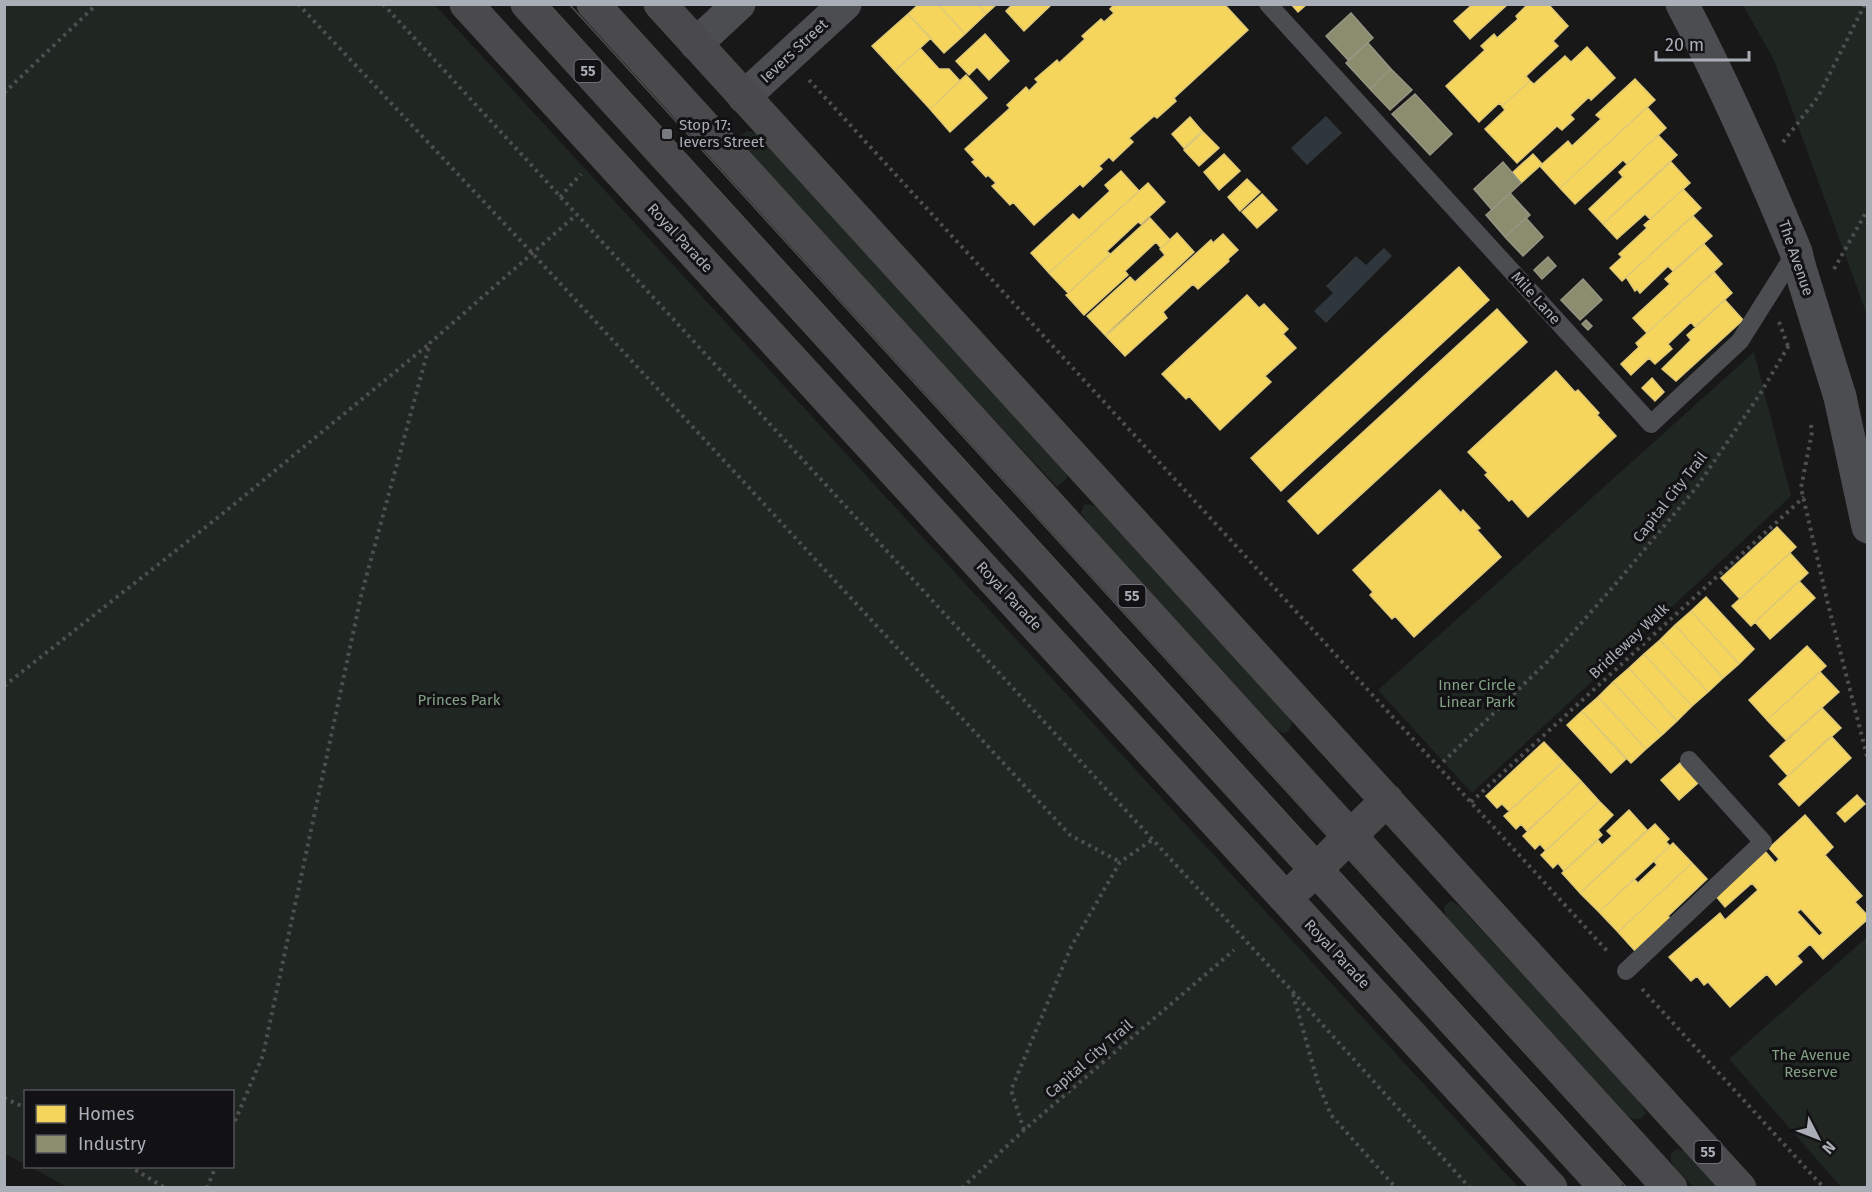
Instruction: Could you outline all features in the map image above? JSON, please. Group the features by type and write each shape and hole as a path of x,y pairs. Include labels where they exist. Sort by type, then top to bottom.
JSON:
{"highway":[{"name":"Royal Parade","path":"466,4 1551,1188"},
{"name":"55","path":"527,4 1601,1186"},
{"name":"55","path":"593,4 1671,1188"},
{"name":"55","path":"660,4 1740,1188"},
{"path":"572,121 605,90"},
{"path":"1045,500 1083,468"},
{"path":"1046,637 1079,609"},
{"path":"1286,898 1387,800"},
{"path":"1638,1150 1676,1117"}],"street":[{"path":"696,44 739,4"},
{"name":"Ievers Street","path":"744,97 845,4"},
{"name":"The Avenue","path":"1682,4 1715,66 1762,170 1798,258 1840,397 1868,527"}],"lane":[{"name":"Mile Lane","path":"1268,4 1651,424 1740,341 1798,258"},
{"path":"1626,971 1763,842 1689,760"}],"path":[{"path":"4,93 97,4"},
{"path":"298,4 533,254 1070,835 1120,862"},
{"path":"382,4 1293,992 1470,1188"},
{"path":"1762,170 1818,97 1865,4"},
{"path":"803,73 1824,1188"},
{"path":"1831,274 1868,209"},
{"path":"4,686 221,515 430,343 576,215"},
{"path":"234,1123 263,1055 361,596 430,343"},
{"name":"Capital City Trail","path":"1443,762 1549,660 1696,488 1760,394 1790,344"},
{"path":"1810,423 1812,432 1801,488 1868,760"},
{"name":"Bridleway Walk","path":"1471,802 1804,496"},
{"path":"1024,1130 1011,1090 1071,947 1120,862 1152,840"},
{"name":"Capital City Trail","path":"962,1188 1024,1130 1234,950"},
{"path":"1293,992 1318,1083 1331,1115 1396,1188"},
{"path":"4,1098 24,1107"},
{"path":"131,1168 165,1188"},
{"path":"207,1188 216,1168"}],"green space":[{"name":"Princes Park","path":"4,5 435,5 1518,1187 69,1188 32,1168 234,1168 234,1090 24,1090 24,1164 5,1154"},
{"path":"1743,5 1867,5 1867,315 1774,60"},
{"path":"748,131 757,133 1067,474 1067,478 1057,487 739,146 740,137"},
{"name":"Inner Circle Linear Park","path":"1754,352 1791,496 1472,793 1378,690"},
{"path":"1089,504 1096,507 1287,714 1292,723 1289,731 1284,733 1278,731 1090,526 1081,513 1084,505"},
{"path":"1452,901 1636,1097 1646,1113 1643,1117 1630,1118 1449,920 1444,909"},
{"name":"The Avenue Reserve","path":"1867,937 1867,1187 1841,1187 1729,1059"},
{"path":"1677,1149 1684,1151 1719,1187 1693,1187 1671,1162 1671,1154"}],"shaded area":[{"path":"1326,116 1342,133 1307,165 1291,148"},
{"path":"1384,248 1392,256 1326,323 1314,311 1333,293 1326,286 1356,256 1366,265"}],"building: Homes":[{"path":"919,4 938,4 965,34 944,53 908,14"},
{"path":"938,4 978,4 986,14 965,34"},
{"path":"978,4 997,4 986,14"},
{"path":"1013,4 1052,4 1024,31 1006,11"},
{"path":"1115,4 1228,4 1226,6 1248,30 1174,98 1176,101 1157,118 1154,116 1129,138 1133,142 1113,161 1109,157 1099,166 1102,169 1083,187 1080,184 1034,225 1013,202 1010,205 992,186 996,183 988,175 986,177 972,162 975,160 965,149 1010,108 1007,105 1026,87 1029,91 1038,82 1035,79 1057,60 1059,63 1085,39 1082,36 1101,19 1104,22 1114,13 1110,9"},
{"path":"1291,4 1307,4 1298,12"},
{"path":"1473,4 1508,4 1470,39 1454,21"},
{"path":"1528,4 1548,4 1568,26 1553,41 1558,46 1526,76 1530,81 1502,106 1499,103 1479,122 1446,86 1485,50 1481,46 1494,34 1497,38 1518,19 1516,16"},
{"path":"908,14 931,38 895,71 872,46"},
{"path":"985,34 1009,61 989,80 977,67 969,75 956,61"},
{"path":"1587,47 1615,78 1591,100 1589,97 1570,115 1574,119 1562,130 1557,126 1517,163 1485,129 1505,110 1502,106 1530,81 1534,84 1565,56 1571,62"},
{"path":"920,48 939,69 949,69 960,81 930,109 895,71"},
{"path":"966,75 987,98 950,132 930,109"},
{"path":"1635,79 1655,100 1560,188 1540,166 1568,141 1572,146 1601,119 1596,115"},
{"path":"1647,107 1666,128 1627,164 1623,160 1575,204 1560,188"},
{"path":"1190,117 1202,131 1184,148 1172,134"},
{"path":"1203,132 1219,148 1199,166 1184,150"},
{"path":"1658,135 1677,155 1603,224 1589,209 1623,177 1619,172"},
{"path":"1224,154 1240,171 1219,190 1204,172"},
{"path":"1533,154 1542,164 1521,183 1512,173"},
{"path":"1671,162 1690,183 1650,219 1645,214 1617,239 1603,224"},
{"path":"1121,171 1139,191 1049,273 1031,253 1073,214 1079,220 1110,191 1105,185"},
{"path":"1247,179 1260,192 1240,211 1228,197"},
{"path":"1148,183 1165,202 1141,224 1138,222 1107,251 1110,254 1068,293 1049,273"},
{"path":"1683,189 1701,208 1622,281 1610,268 1622,257 1619,254 1647,228 1644,225"},
{"path":"1262,194 1277,210 1257,228 1242,212"},
{"path":"1693,216 1712,236 1673,271 1668,266 1640,293 1637,289 1635,291 1626,277"},
{"path":"1150,218 1170,240 1161,248 1156,242 1125,271 1128,275 1084,315 1066,295"},
{"path":"1177,233 1194,252 1105,335 1087,316 1130,277 1135,282 1165,255 1160,249"},
{"path":"1223,234 1238,250 1198,289 1193,284 1163,312 1167,318 1125,356 1106,336 1211,240 1213,243"},
{"path":"1704,244 1722,264 1647,333 1633,318 1670,284 1665,279"},
{"path":"1459,267 1489,300 1281,491 1251,458"},
{"path":"1714,272 1732,293 1695,327 1691,322 1668,344 1672,349 1655,364 1649,358 1631,375 1621,364 1639,347 1636,343"},
{"path":"1247,295 1259,308 1264,304 1288,329 1283,334 1296,348 1265,376 1271,382 1220,430 1189,396 1186,399 1162,374"},
{"path":"1725,300 1743,320 1676,381 1662,369 1691,340 1687,335"},
{"path":"1497,309 1527,342 1318,534 1288,501"},
{"path":"1556,371 1575,392 1578,390 1616,436 1528,517 1512,499 1509,501 1485,475 1488,473 1468,452"},
{"path":"1652,378 1664,392 1655,401 1642,388"},
{"path":"1440,490 1461,513 1463,510 1480,528 1477,530 1501,557 1414,637 1395,616 1392,619 1370,595 1373,592 1353,570"},
{"path":"1777,527 1796,547 1740,599 1721,578"},
{"path":"1790,553 1808,573 1751,626 1732,606"},
{"path":"1799,581 1815,598 1770,639 1755,622"},
{"path":"1706,597 1754,649 1739,664 1691,611"},
{"path":"1691,611 1739,664 1723,678 1675,625"},
{"path":"1675,625 1723,678 1708,692 1660,640"},
{"path":"1660,640 1708,692 1692,706 1644,654"},
{"path":"1807,646 1826,666 1767,720 1749,700"},
{"path":"1644,654 1692,706 1677,721 1629,668"},
{"path":"1629,668 1677,721 1662,735 1613,682"},
{"path":"1820,672 1839,692 1786,740 1767,720"},
{"path":"1613,682 1662,735 1646,749 1598,697"},
{"path":"1598,697 1646,749 1631,763 1582,711"},
{"path":"1822,708 1841,728 1788,776 1770,756"},
{"path":"1582,711 1626,759 1611,773 1567,725"},
{"path":"1831,736 1851,758 1799,806 1779,784"},
{"path":"1544,742 1563,762 1509,811 1502,804 1497,808 1486,796"},
{"path":"1563,762 1581,781 1527,831 1521,824 1516,829 1504,816"},
{"path":"1680,763 1698,783 1679,800 1661,780"},
{"path":"1581,781 1599,801 1546,851 1540,844 1535,849 1523,836"},
{"path":"1857,795 1865,804 1845,822 1837,813"},
{"path":"1599,801 1613,815 1598,830 1602,835 1564,871 1558,863 1553,868 1541,855"},
{"path":"1629,810 1647,830 1580,893 1562,873 1598,840 1602,845 1612,836 1607,831"},
{"path":"1805,815 1833,847 1825,855 1862,896 1855,902 1868,916 1868,919 1823,959 1810,944 1797,956 1802,962 1776,985 1767,974 1730,1007 1708,982 1704,985 1697,976 1691,981 1669,957 1720,913 1725,920 1758,890 1752,883 1725,907 1715,895 1765,851 1775,863 1779,859 1769,848","holes":["1801,909 1823,933 1819,936 1797,912"]},
{"path":"1655,824 1669,839 1666,842 1670,846 1599,912 1580,893"},
{"path":"1673,843 1692,863 1618,932 1599,912 1634,879 1638,883 1657,865 1654,861"},
{"path":"1692,863 1707,879 1668,916 1671,919 1636,952 1618,932"}],"building: Industry":[{"path":"1351,13 1373,38 1348,60 1326,36"},
{"path":"1368,43 1391,69 1370,89 1346,63"},
{"path":"1391,69 1412,90 1390,110 1370,89"},
{"path":"1415,94 1452,134 1430,155 1392,114"},
{"path":"1503,162 1521,183 1492,210 1474,189"},
{"path":"1510,193 1530,215 1505,237 1486,215"},
{"path":"1526,218 1543,237 1523,256 1505,237"},
{"path":"1548,257 1556,266 1542,279 1534,270"},
{"path":"1583,279 1602,300 1580,320 1561,300"},
{"path":"1586,320 1592,326 1588,330 1582,324"}],"tram line":[{"path":"549,4 1627,1188"},
{"path":"569,4 1648,1188"}],"place":[{"name":"Stop 17: Ievers Street","path":"667,134"}]}
